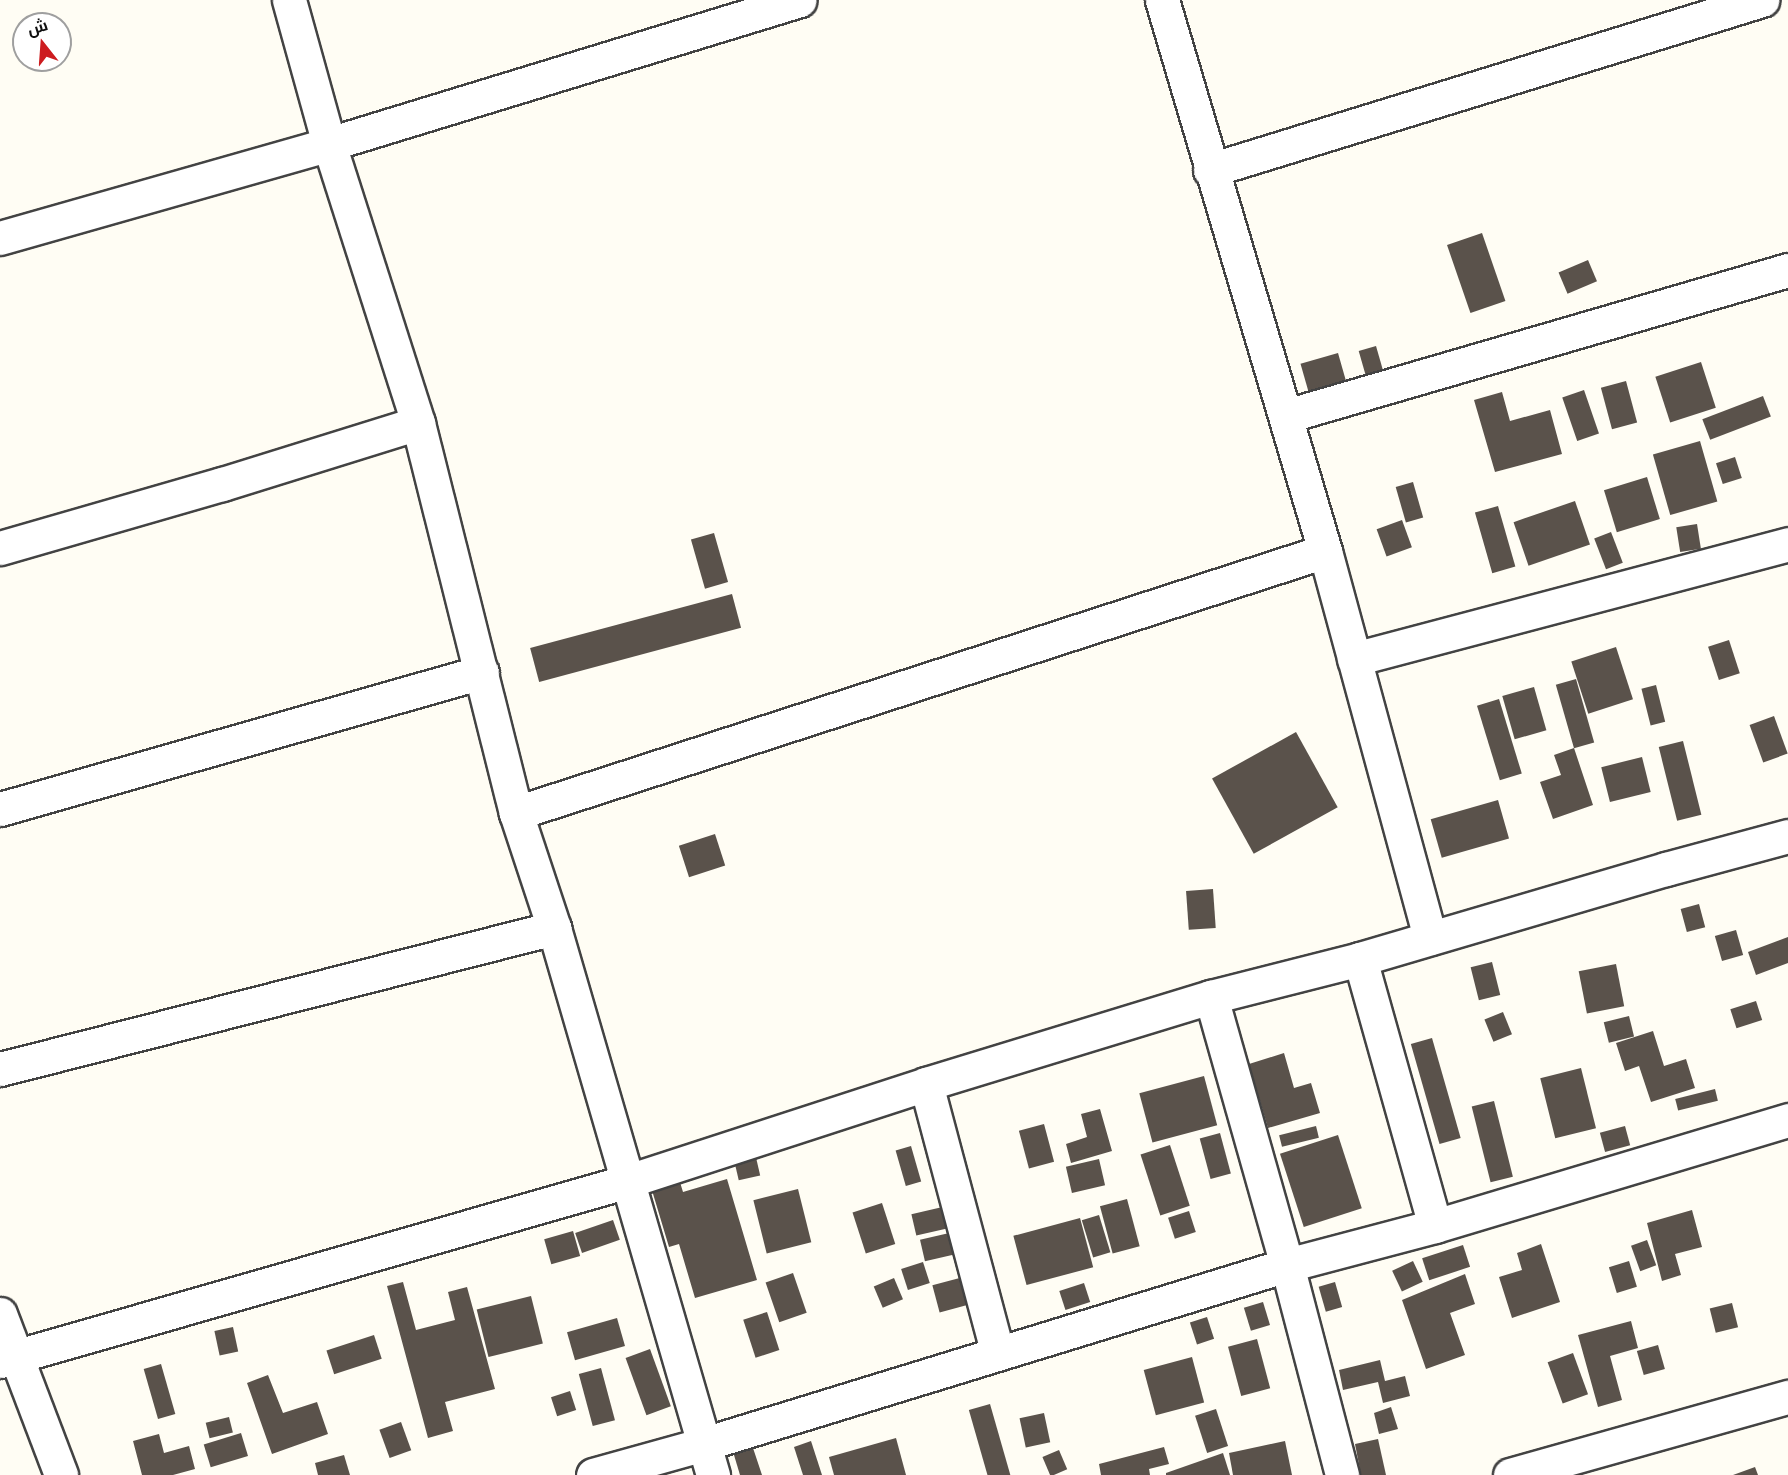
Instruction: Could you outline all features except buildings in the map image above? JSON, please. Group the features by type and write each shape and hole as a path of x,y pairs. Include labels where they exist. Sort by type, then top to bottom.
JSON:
{"street":[{"path":"289,0 329,144 418,423 516,813 554,928 708,1460"},
{"path":"0,238 329,144 799,0"},
{"path":"1162,0 1210,170 1325,551 1430,938"},
{"path":"1210,170 1745,2"},
{"path":"1286,416 1788,270"},
{"path":"0,548 222,484 418,423"},
{"path":"1354,659 1788,544"},
{"path":"516,813 1325,551"},
{"path":"0,809 482,672"},
{"path":"8,1359 628,1181 926,1084 1211,997 1360,959 1788,836"},
{"path":"0,1069 554,928"},
{"path":"1360,959 1435,1226"},
{"path":"1211,997 1287,1265 1342,1475"},
{"path":"926,1084 998,1354"},
{"path":"593,1475 708,1460 998,1354 1287,1265 1435,1226 1788,1120"},
{"path":"0,1314 8,1359 61,1475"},
{"path":"1510,1475 1582,1466 1788,1397"}]}
